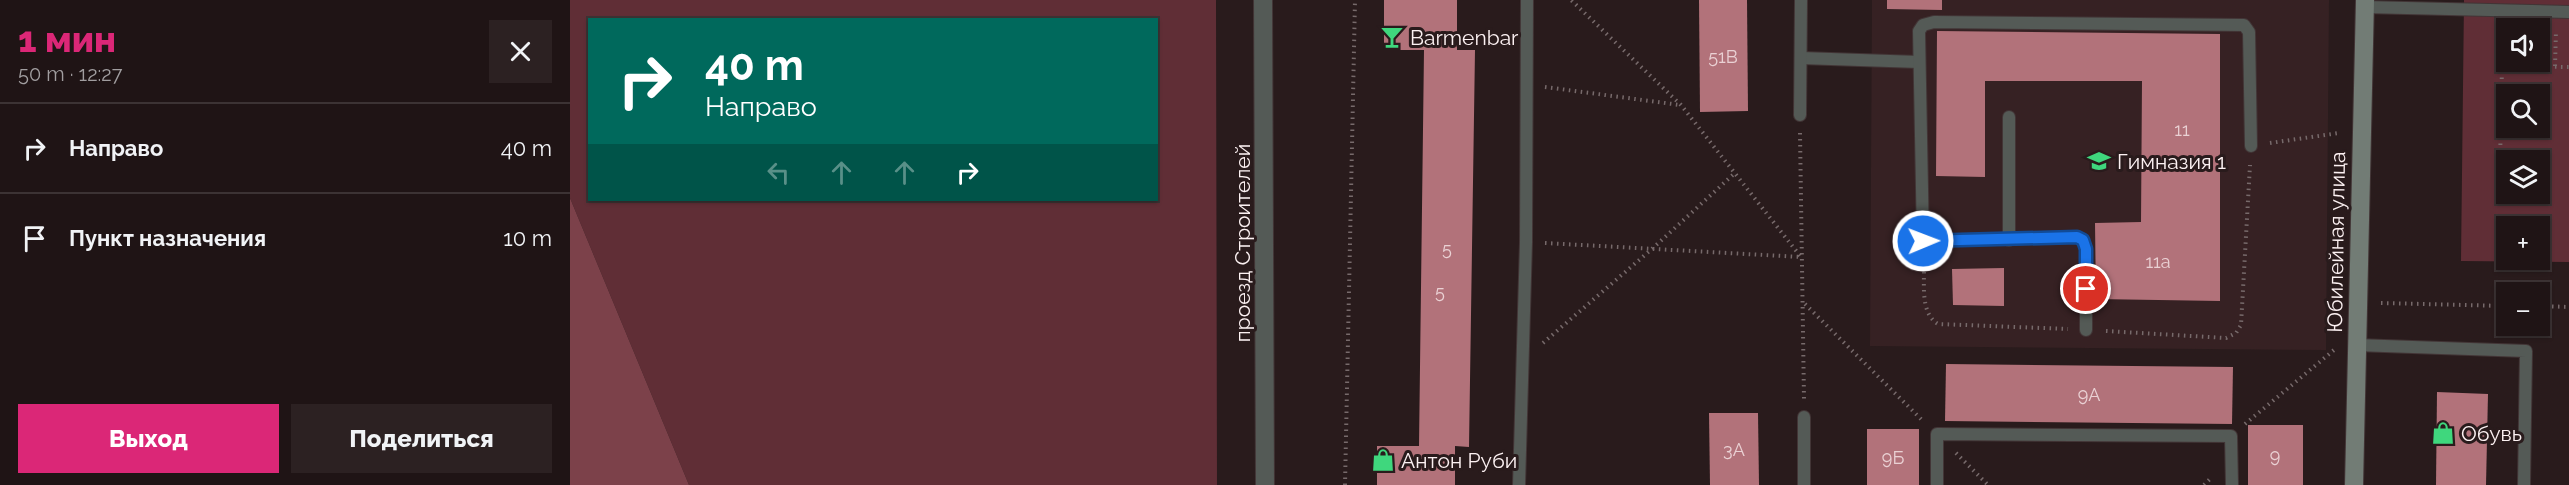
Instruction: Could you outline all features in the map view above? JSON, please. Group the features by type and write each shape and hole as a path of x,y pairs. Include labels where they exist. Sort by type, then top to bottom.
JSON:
{"street":[{"name":"проезд Строителей","path":"1263,0 1265,485"},
{"name":"Юбилейная улица","path":"2354,485 2364,3"}],"lane":[{"path":"1518,485 1526,242 1527,0"},
{"path":"1800,115 1801,0"},
{"path":"2364,3 2563,12"},
{"path":"2086,330 2086,249 2083,240 2077,237 1923,241 1919,32 1923,25 1934,22 2244,25 2249,32 2251,146"},
{"path":"1801,58 1919,62"},
{"path":"2009,117 2009,240"},
{"path":"2356,345 2526,351 2524,485"},
{"path":"1804,417 1804,485"},
{"path":"1937,485 1936,434 2231,436 2232,485"}],"path":[{"path":"1345,485 1355,0"},
{"path":"1571,0 1681,105 1801,257"},
{"path":"2555,66 2563,12"},
{"path":"2500,150 2502,66 2569,67"},
{"path":"1528,85 1681,105"},
{"path":"1800,115 1804,417"},
{"path":"1923,241 1926,312 1931,320 1938,324 2226,338 2235,333 2241,325 2251,146 2340,133"},
{"path":"1523,351 1545,342 1736,172"},
{"path":"1526,242 1801,257"},
{"path":"1804,303 1988,485"},
{"path":"2358,303 2496,306"},
{"path":"2550,306 2569,307"},
{"path":"2231,436 2334,350"}],"shaded area":[{"path":"570,0 1216,0 1217,485 689,485 570,198"},
{"name":"Гимназия 1","path":"1872,0 2329,0 2326,350 1870,346"},
{"path":"2464,0 2569,0 2569,262 2550,262 2550,216 2496,216 2496,261 2461,261"},
{"path":"570,198 689,485 570,485"}],"building":[{"path":"1384,0 1457,0 1457,50 1475,50 1469,447 1455,446 1455,485 1377,485 1377,446 1419,446 1424,50 1384,50"},
{"path":"1699,0 1747,0 1748,111 1700,112"},
{"path":"1887,0 1942,0 1942,10 1887,9"},
{"path":"1937,31 2220,34 2220,301 2096,299 2095,223 2141,222 2142,81 1985,81 1985,177 1936,176"},
{"path":"2004,268 2004,306 1953,305 1952,269"},
{"path":"1946,364 2233,367 2232,424 1945,421"},
{"path":"2437,392 2488,394 2486,485 2436,485"},
{"path":"1709,413 1758,413 1759,485 1710,485"},
{"path":"2248,425 2303,425 2303,485 2248,485"},
{"path":"1867,429 1919,429 1919,485 1867,485"}],"place":[{"name":"Barmenbar","path":"1392,37"},
{"name":"Гимназия 1","path":"2099,161"},
{"name":"Обувь","path":"2443,433"},
{"name":"Антон Руби","path":"1383,460"}],"route":[{"path":"1923,241 2077,237 2083,240 2086,249 2086,289"}]}
